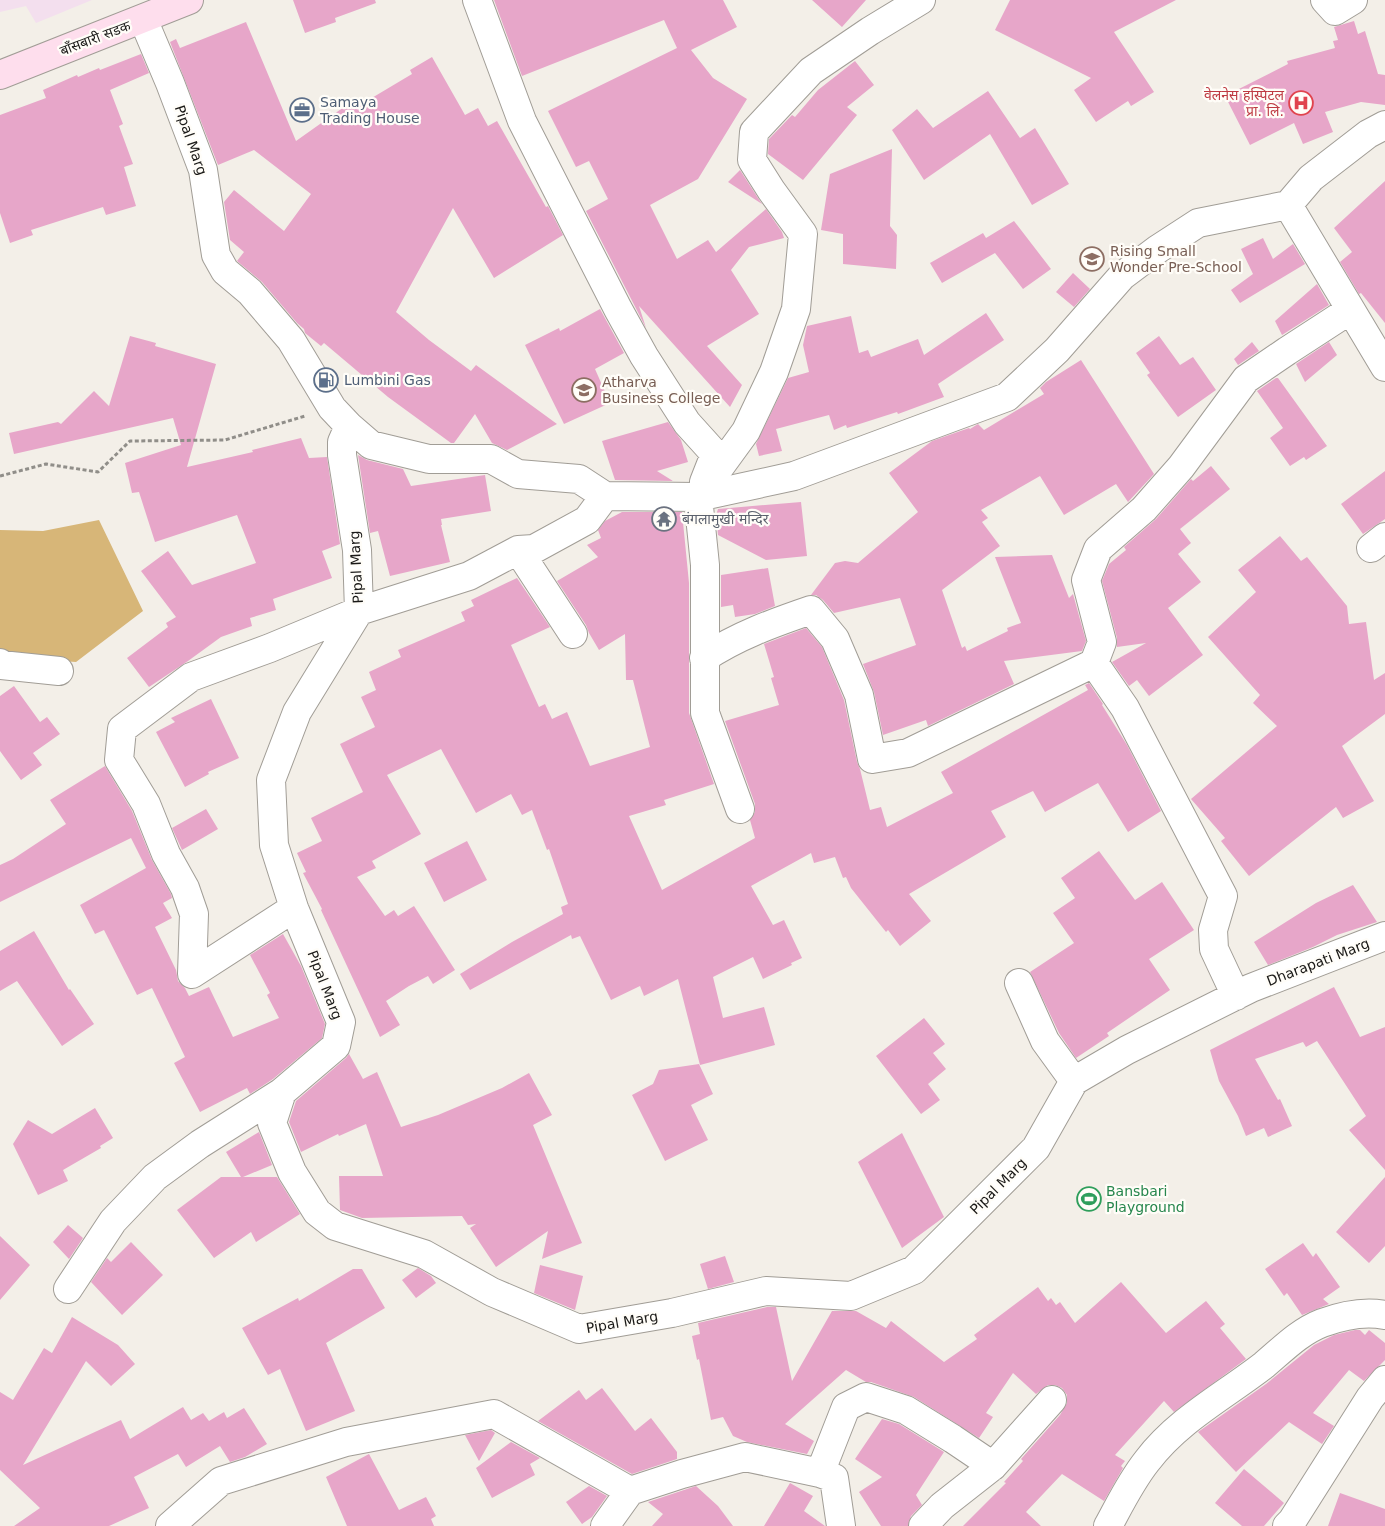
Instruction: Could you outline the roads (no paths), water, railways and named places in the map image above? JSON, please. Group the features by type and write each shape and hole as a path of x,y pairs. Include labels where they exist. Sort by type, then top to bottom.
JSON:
{"main road":[{"name":"बाँसबारी सडक","path":"0,75 189,0"}],"street":[{"path":"477,0 522,121 618,309 644,356 683,416 715,454 698,497 705,566 705,713 740,809"},
{"path":"698,497 746,431 774,372 796,309 803,234 752,160 754,132 812,71 870,31 920,0"},
{"path":"1325,0 1335,11 1353,0"},
{"name":"Pipal Marg","path":"143,19 203,170 216,255 225,271 250,292 291,340 340,417 342,455 357,550 359,611 297,712 270,780 274,844 294,908 341,1022 336,1046 282,1092 272,1123 292,1172 317,1212 335,1226 424,1254 492,1292 579,1329 672,1313 766,1291 851,1296 914,1270 1036,1148 1074,1081"},
{"path":"340,417 371,444 429,460 492,459 518,474 580,479 605,496 698,497 794,476 1008,397 1057,350 1122,276 1158,249 1198,223 1288,205 1311,178 1368,134 1385,125"},
{"path":"1288,205 1385,367"},
{"path":"704,658 757,629 811,610 835,639 859,695 872,759 908,753 1094,663 1102,642 1086,580 1098,549 1144,509 1181,467 1246,380 1286,350 1350,310"},
{"path":"294,908 192,974 194,914 185,888 166,854 146,804 119,760 122,729 191,677 270,648 359,611 469,576 518,550 534,549 587,520 605,496"},
{"path":"518,550 573,634"},
{"path":"0,663 1,665 59,671"},
{"path":"1019,983 1045,1041 1074,1081 1127,1050 1244,992 1214,949 1213,930 1223,896 1125,708 1094,663"},
{"name":"Dharapati Marg","path":"1244,992 1385,936"},
{"path":"68,1289 113,1221 155,1176 200,1144 282,1092"},
{"path":"1108,1526 1130,1484 1148,1460 1184,1422 1264,1364 1288,1343 1320,1324 1342,1317 1373,1312 1385,1315"},
{"path":"1287,1526 1370,1398 1385,1380"},
{"path":"820,1473 846,1407 866,1397 906,1410 953,1438 993,1466"},
{"path":"923,1526 942,1506 993,1466 1052,1400"},
{"path":"170,1526 222,1481 346,1442 494,1414 630,1490"},
{"path":"605,1526 630,1490 745,1457 820,1473 834,1478 841,1526"}],"place":[{"name":"वेलनेस हस्पिटल प्रा. लि.","path":"1301,103"},
{"name":"Samaya Trading House","path":"302,110"},
{"name":"Rising Small Wonder Pre-School","path":"1092,259"},
{"name":"Lumbini Gas","path":"326,380"},
{"name":"Atharva Business College","path":"584,390"},
{"name":"बंगलामुखी मन्दिर","path":"664,519"},
{"name":"Bansbari Playground","path":"1089,1199"}]}
